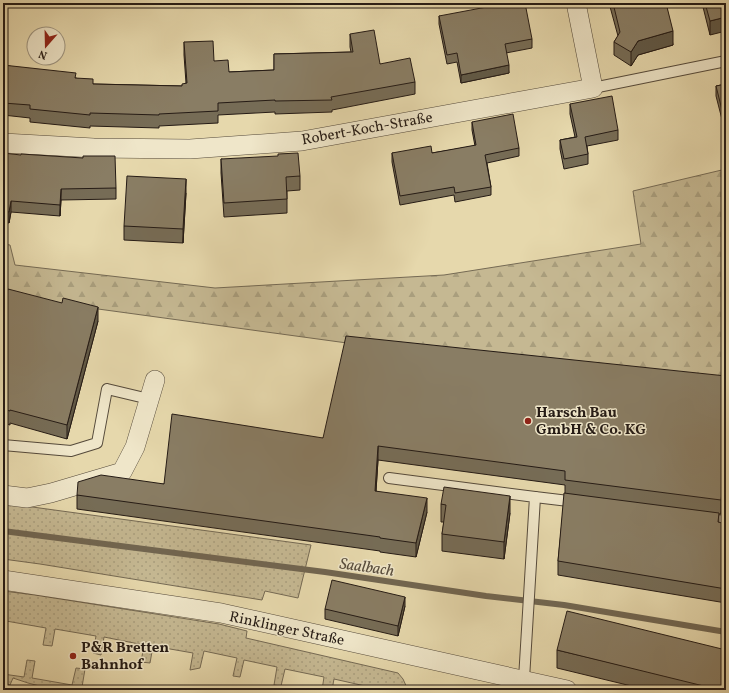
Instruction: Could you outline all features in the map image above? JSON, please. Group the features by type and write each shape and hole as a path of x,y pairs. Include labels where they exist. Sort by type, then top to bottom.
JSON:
{"street":[{"path":"576,3 593,88"},
{"name":"Robert-Koch-Straße","path":"3,143 94,148 190,149 302,140 593,88"},
{"path":"3,495 27,498 122,472 135,447 155,380"},
{"name":"Rinklinger Straße","path":"3,580 221,613 567,690"}],"lane":[{"name":"Robert-Koch-Straße","path":"593,88 726,61"},
{"path":"3,445 71,451 97,443 107,389 149,399"},
{"path":"389,478 588,504"},
{"path":"524,680 535,497"},
{"path":"695,518 726,522"}],"green space":[{"path":"726,169 726,383 347,343 3,296 3,244 10,245 15,265 215,288 444,275 641,244 633,191"},
{"path":"3,503 311,545 298,598 265,591 262,600 3,559"},
{"path":"3,591 219,624 247,631 246,638 398,673 403,679 408,690 374,690 374,688 334,679 332,690 322,690 324,677 285,669 281,686 274,685 277,667 244,660 240,677 233,676 237,658 204,651 200,668 190,670 193,653 153,646 150,663 141,662 144,645 104,637 101,655 93,653 96,636 55,629 52,646 43,645 46,628 6,621 3,637"},
{"path":"27,660 35,661 32,678 72,685 76,668 85,669 82,687 101,690 55,690 13,678 10,685 3,682 3,674 24,677"}],"building":[{"path":"508,3 525,3 532,39 505,44 509,65 461,75 457,53 447,55 439,16"},
{"path":"613,3 666,3 673,31 638,41 631,52 614,42 620,32"},
{"path":"705,3 726,3 726,17 710,21"},
{"path":"374,30 380,64 410,58 415,82 331,97 332,100 275,100 218,103 218,111 159,115 90,113 90,115 30,109 30,105 3,103 3,65 76,73 75,78 93,79 93,84 182,86 182,84 187,83 184,42 213,41 214,61 228,60 229,72 274,70 274,54 353,52 350,34"},
{"path":"726,84 726,126 716,86"},
{"path":"612,96 618,130 585,137 588,154 564,159 560,140 577,137 570,104"},
{"path":"513,114 519,148 485,155 491,187 455,193 454,187 400,196 392,153 431,146 432,153 476,145 472,122"},
{"path":"3,153 83,158 83,156 115,156 116,188 61,189 60,205 11,201 9,212 3,211"},
{"path":"298,153 300,176 286,177 287,199 224,203 221,159 278,156 278,154"},
{"path":"127,176 186,179 183,229 124,226"},
{"path":"8,289 62,303 63,298 98,307 67,425 3,409 3,308"},
{"path":"346,336 726,376 726,463 721,500 565,480 565,471 378,446 375,491 427,498 416,543 77,495 78,482 101,475 164,484 172,414 323,438"},
{"path":"444,487 510,496 504,542 442,534 446,505 441,504"},
{"path":"564,493 719,513 718,522 726,524 726,589 558,561"},
{"path":"332,580 405,597 398,626 325,609"},
{"path":"567,611 726,650 726,690 720,690 557,650"}],"waterway":[{"name":"Saalbach","path":"3,531 325,572 486,596 564,605 726,632"}],"place":[{"name":"Harsch Bau GmbH & Co. KG","path":"528,421"},
{"name":"P&R Bretten Bahnhof","path":"73,656"}]}
